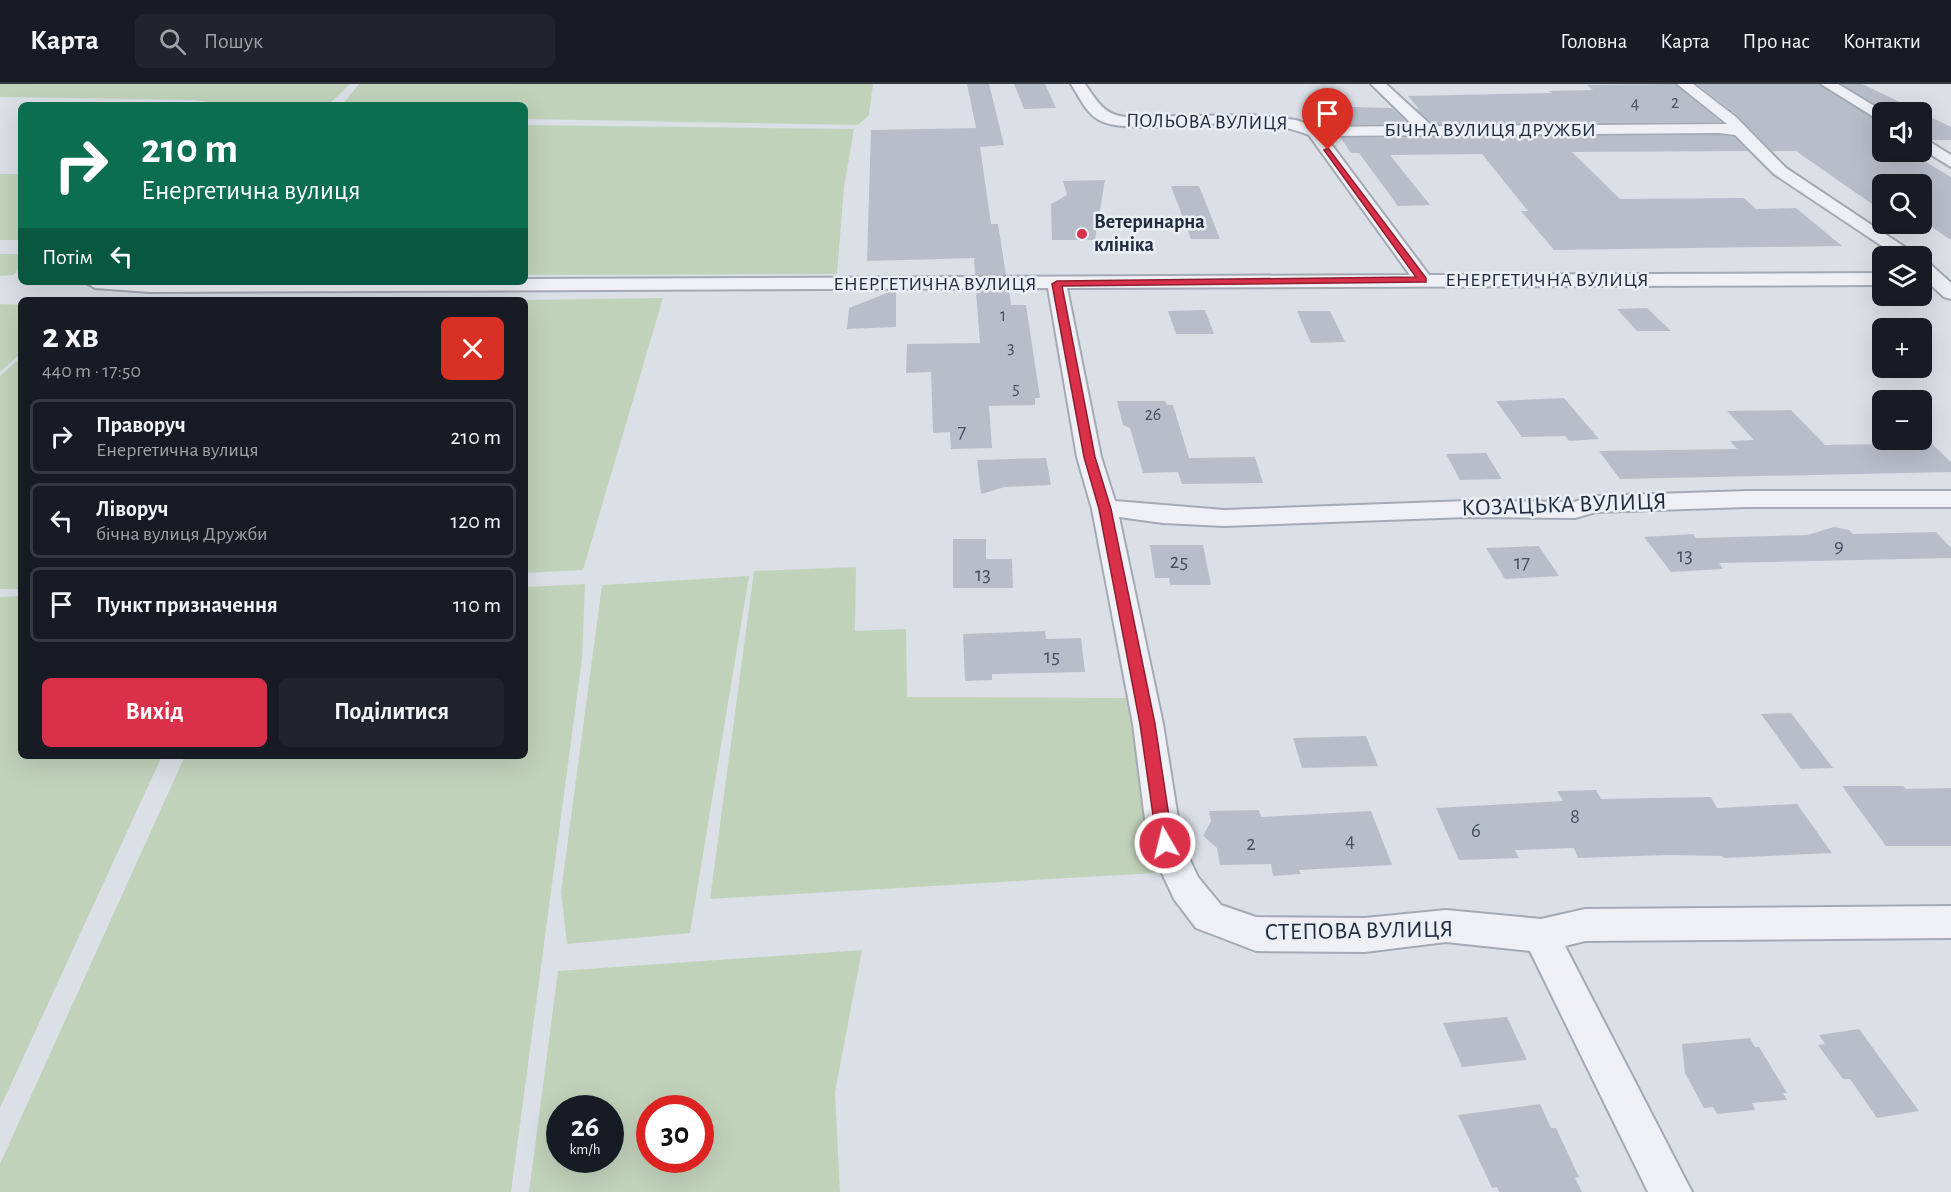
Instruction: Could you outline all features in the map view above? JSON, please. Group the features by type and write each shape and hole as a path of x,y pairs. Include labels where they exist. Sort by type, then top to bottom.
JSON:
{"street":[{"name":"ПОЛЬОВА ВУЛИЦЯ","path":"1078,84 1091,106 1101,115 1113,120 1146,123 1291,122 1314,132"},
{"path":"1377,84 1427,130"},
{"path":"1684,84 1731,120 1780,171 1894,246"},
{"path":"1828,84 1872,112"},
{"name":"БІЧНА ВУЛИЦЯ ДРУЖБИ","path":"1314,132 1719,128 1741,131"},
{"path":"1314,132 1423,280"},
{"path":"1932,149 1951,162"},
{"name":"ЕНЕРГЕТИЧНА ВУЛИЦЯ","path":"136,285 1057,284 1872,279"},
{"name":"СТЕПОВА ВУЛИЦЯ","path":"1057,284 1089,457 1105,509 1148,724 1165,843 1182,885 1209,917 1256,934 1365,935 1446,926 1541,936 1585,925 1951,922"},
{"name":"КОЗАЦЬКА ВУЛИЦЯ","path":"1105,509 1133,510 1181,517 1224,518 1467,509 1575,510 1594,504 1615,502 1747,499 1951,499"},
{"path":"1541,936 1671,1192"}],"green space":[{"path":"0,84 350,84 331,102 208,102 0,97"},
{"path":"359,84 873,84 869,115 858,125 528,119 528,102 344,102"},
{"path":"528,125 854,129 844,187 837,274 528,275"},
{"path":"0,174 18,174 18,240 0,240"},
{"path":"0,254 18,254 18,271 13,275 0,276"},
{"path":"663,298 583,570 528,573 528,300"},
{"path":"0,304 18,305 18,356 0,372"},
{"path":"18,360 18,589 0,589 0,376"},
{"path":"856,567 855,631 906,629 907,697 1127,698 1155,873 710,899 754,571"},
{"path":"749,576 690,933 567,944 561,892 602,585"},
{"path":"585,584 582,659 511,1192 0,1192 0,1164 184,759 528,759 528,587"},
{"path":"18,596 18,759 161,759 0,1108 0,597"},
{"path":"862,950 835,1092 840,1192 529,1192 558,971"}],"building":[{"path":"967,84 989,84 1004,145 980,147 991,224 998,224 1006,275 975,275 974,259 976,258 867,261 871,130 976,128"},
{"path":"1014,84 1045,84 1056,108 1024,109"},
{"path":"1675,84 1721,122 1433,124 1416,109 1419,109 1408,96 1552,93 1548,91 1593,90 1587,85"},
{"path":"1697,84 1819,84 1872,118 1872,162 1926,162 1951,177 1951,240 1932,227 1932,174 1872,174 1872,204 1796,151 1772,151 1737,115"},
{"path":"1842,84 1862,84 1900,102 1872,103"},
{"path":"1319,106 1392,108 1409,124 1332,125"},
{"path":"1932,118 1951,127 1951,140 1932,140"},
{"path":"1719,135 1734,137 1748,151 1572,152 1620,199 1744,198 1756,209 1796,208 1842,246 1554,250 1521,211 1528,211 1482,154 1390,155 1430,205 1398,206 1359,153 1351,153 1341,138"},
{"path":"1105,180 1095,240 1052,240 1051,204 1067,195 1063,181"},
{"path":"1171,186 1199,186 1220,239 1191,239"},
{"path":"1009,290 1011,305 1026,305 1040,398 1035,398 1035,405 989,406 992,448 951,449 950,432 933,433 931,372 906,373 907,344 980,343 976,291"},
{"path":"896,291 896,327 847,329 849,308"},
{"path":"1647,308 1671,331 1637,331 1617,309"},
{"path":"1205,310 1214,334 1176,334 1168,311"},
{"path":"1297,311 1330,311 1345,342 1311,343"},
{"path":"1564,398 1599,439 1569,441 1565,436 1522,437 1496,401"},
{"path":"1117,401 1165,401 1167,405 1173,405 1189,458 1255,457 1263,483 1182,484 1178,472 1143,473 1130,428 1123,425"},
{"path":"1791,410 1825,445 1872,444 1872,450 1932,450 1932,444 1951,462 1951,472 1620,479 1599,451 1737,449 1730,441 1754,440 1727,411"},
{"path":"1486,453 1502,479 1460,480 1446,454"},
{"path":"1046,458 1051,485 1005,487 981,494 977,460"},
{"path":"1834,527 1849,530 1853,534 1936,532 1951,548 1951,558 1719,563 1723,569 1671,572 1644,537 1693,534 1696,538 1807,535"},
{"path":"953,539 986,539 986,559 1012,559 1013,588 953,588"},
{"path":"1150,545 1203,545 1211,585 1170,585 1169,578 1155,578"},
{"path":"1539,546 1559,576 1505,579 1486,548"},
{"path":"1045,631 1046,639 1081,638 1085,672 992,674 992,680 965,681 963,634"},
{"path":"1791,713 1833,768 1801,769 1761,714"},
{"path":"1366,736 1378,766 1302,768 1293,738"},
{"path":"1842,786 1903,786 1906,789 1951,788 1951,846 1886,846"},
{"path":"1596,790 1601,799 1711,797 1717,808 1797,804 1832,853 1724,858 1722,856 1667,855 1578,858 1574,848 1515,850 1519,858 1459,860 1436,808 1563,801 1557,791"},
{"path":"1259,810 1261,817 1371,811 1392,865 1299,870 1301,874 1273,876 1271,864 1220,865 1217,848 1203,836 1211,821 1209,811"},
{"path":"1507,1017 1527,1060 1462,1067 1443,1023"},
{"path":"1859,1029 1919,1111 1877,1118 1850,1079 1843,1079 1818,1045 1825,1044 1819,1035"},
{"path":"1750,1038 1755,1047 1759,1047 1787,1093 1783,1093 1787,1100 1752,1103 1755,1110 1717,1114 1713,1107 1704,1108 1685,1073 1682,1044"},
{"path":"1540,1104 1551,1128 1556,1128 1579,1177 1575,1178 1582,1192 1499,1192 1497,1187 1492,1188 1458,1115"}],"place":[{"name":"Ветеринарна клініка","path":"1082,234"}],"route":[{"path":"1165,843 1148,724 1105,509 1089,457 1083,413 1057,284 1423,280 1328,150"}]}
